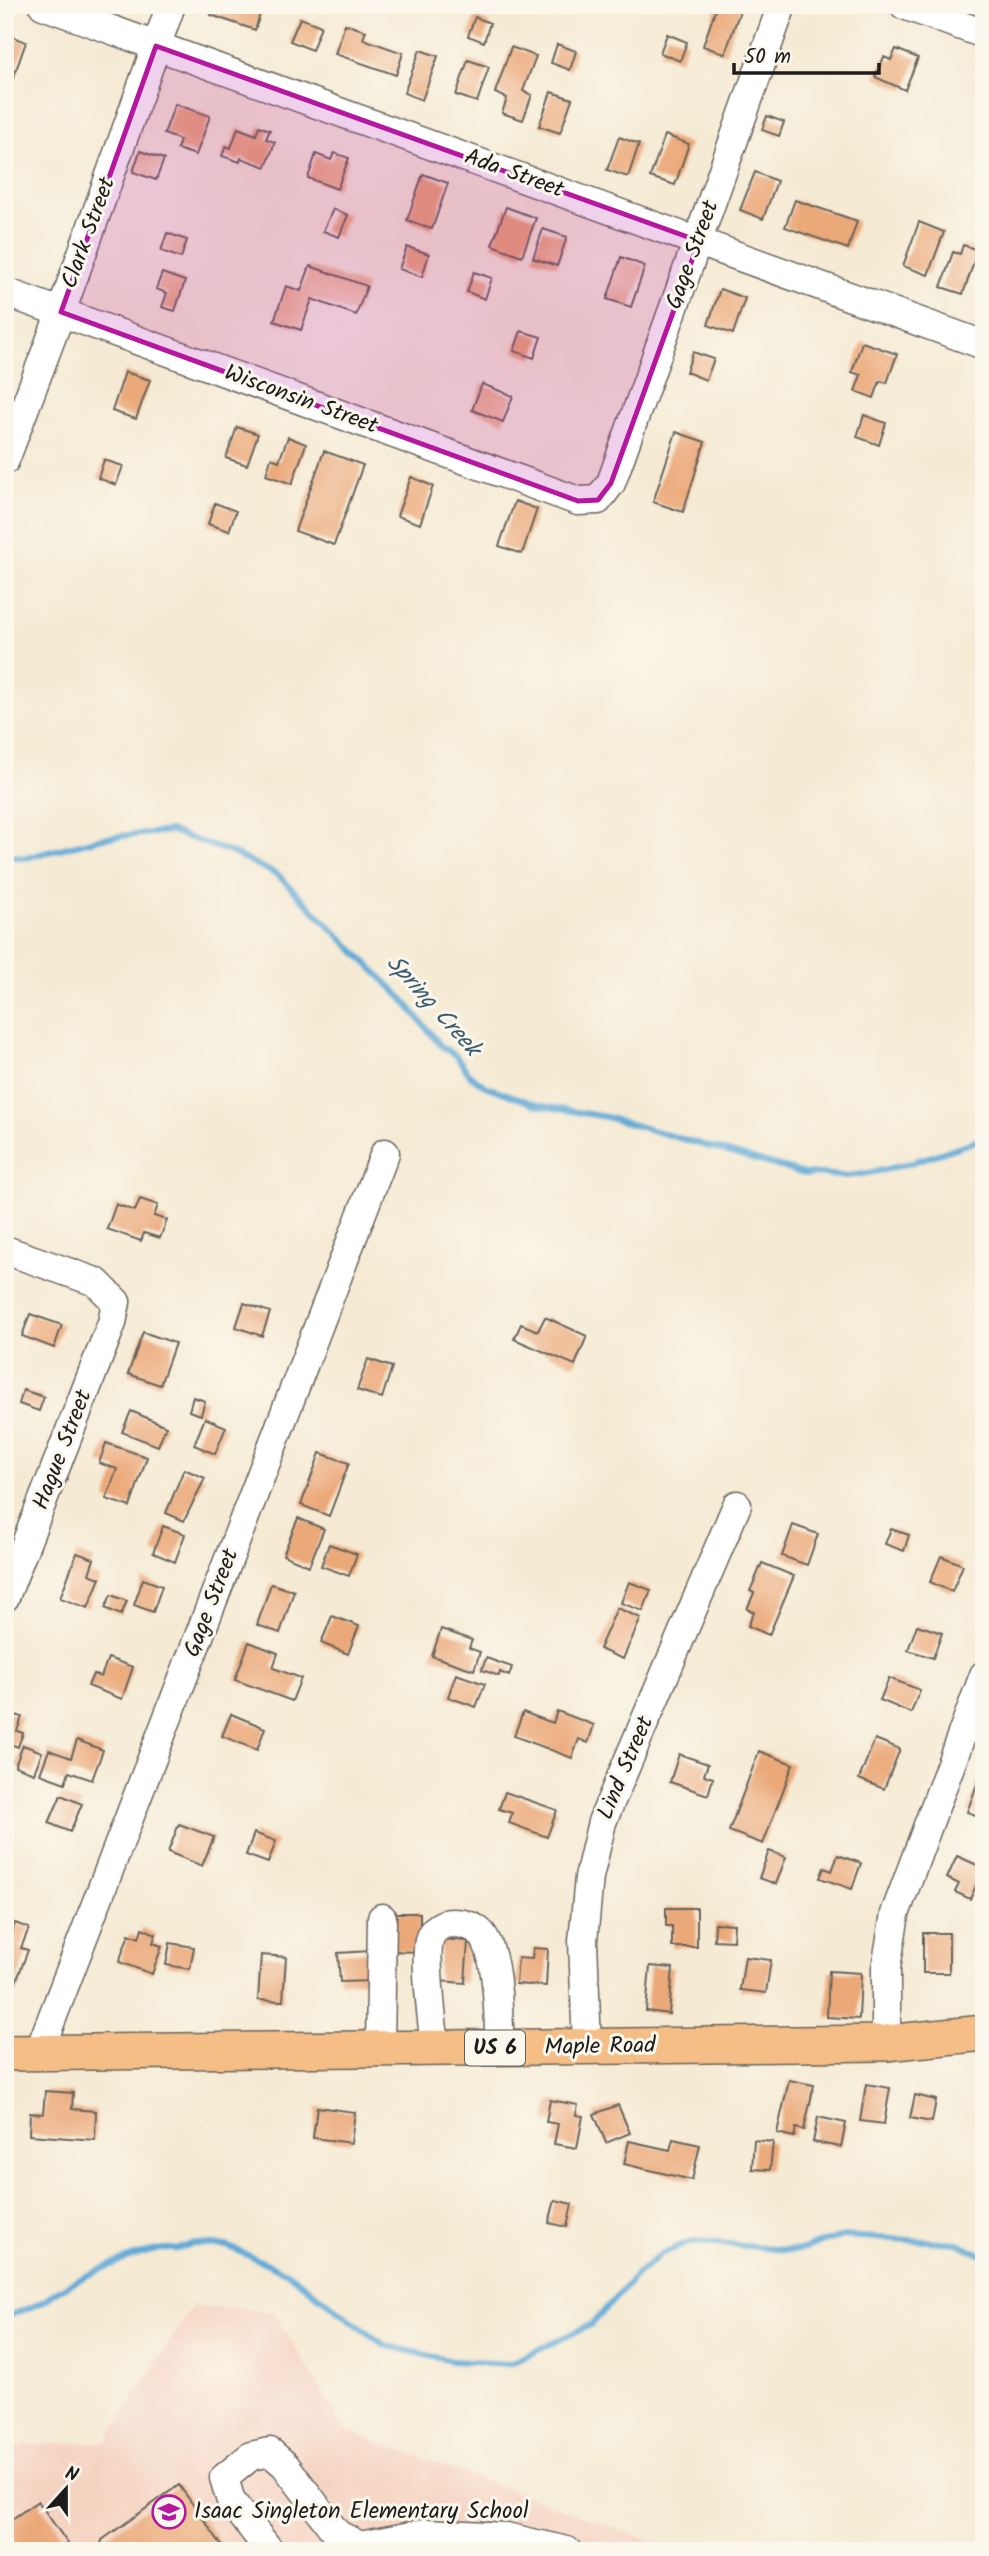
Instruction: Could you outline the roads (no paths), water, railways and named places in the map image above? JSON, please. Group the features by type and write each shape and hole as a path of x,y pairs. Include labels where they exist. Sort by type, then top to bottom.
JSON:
{"main road":[{"name":"Maple Road","path":"22,2052 886,2043 984,2033"}],"street":[{"name":"Ada Street","path":"43,5 984,345"},
{"name":"Clark Street","path":"5,460 171,5"},
{"name":"Gage Street","path":"598,500 611,484 782,5"},
{"path":"904,5 984,34"},
{"name":"Wisconsin Street","path":"5,292 578,501 598,500"},
{"name":"Gage Street","path":"22,2052 385,1153"},
{"name":"Hague Street","path":"5,1250 96,1282 116,1302 112,1323 7,1589"},
{"name":"Lind Street","path":"587,2047 583,1941 589,1877 602,1822 737,1505"},
{"path":"886,2043 886,1968 895,1914 984,1675"},
{"path":"380,2049 382,1917"},
{"path":"435,2049 428,1951 431,1934 444,1923 474,1927 484,1938 493,1962 500,2048"},
{"path":"270,2551 231,2501 224,2478 251,2456 270,2452 285,2465 337,2534 356,2548 426,2533 506,2537 567,2551"}],"waterway":[{"name":"Spring Creek","path":"5,855 25,858 103,838 170,831 230,852 278,875 402,998 441,1046 456,1056 470,1075 485,1086 537,1105 606,1117 808,1175 863,1174 916,1161 984,1138"},
{"path":"5,2317 41,2303 59,2290 135,2256 152,2251 176,2250 192,2244 227,2246 288,2273 384,2345 451,2361 509,2364 592,2324 638,2273 661,2254 697,2241 795,2251 843,2236 958,2243 984,2256"}],"place":[{"name":"Isaac Singleton Elementary School","path":"169,2512"}]}
